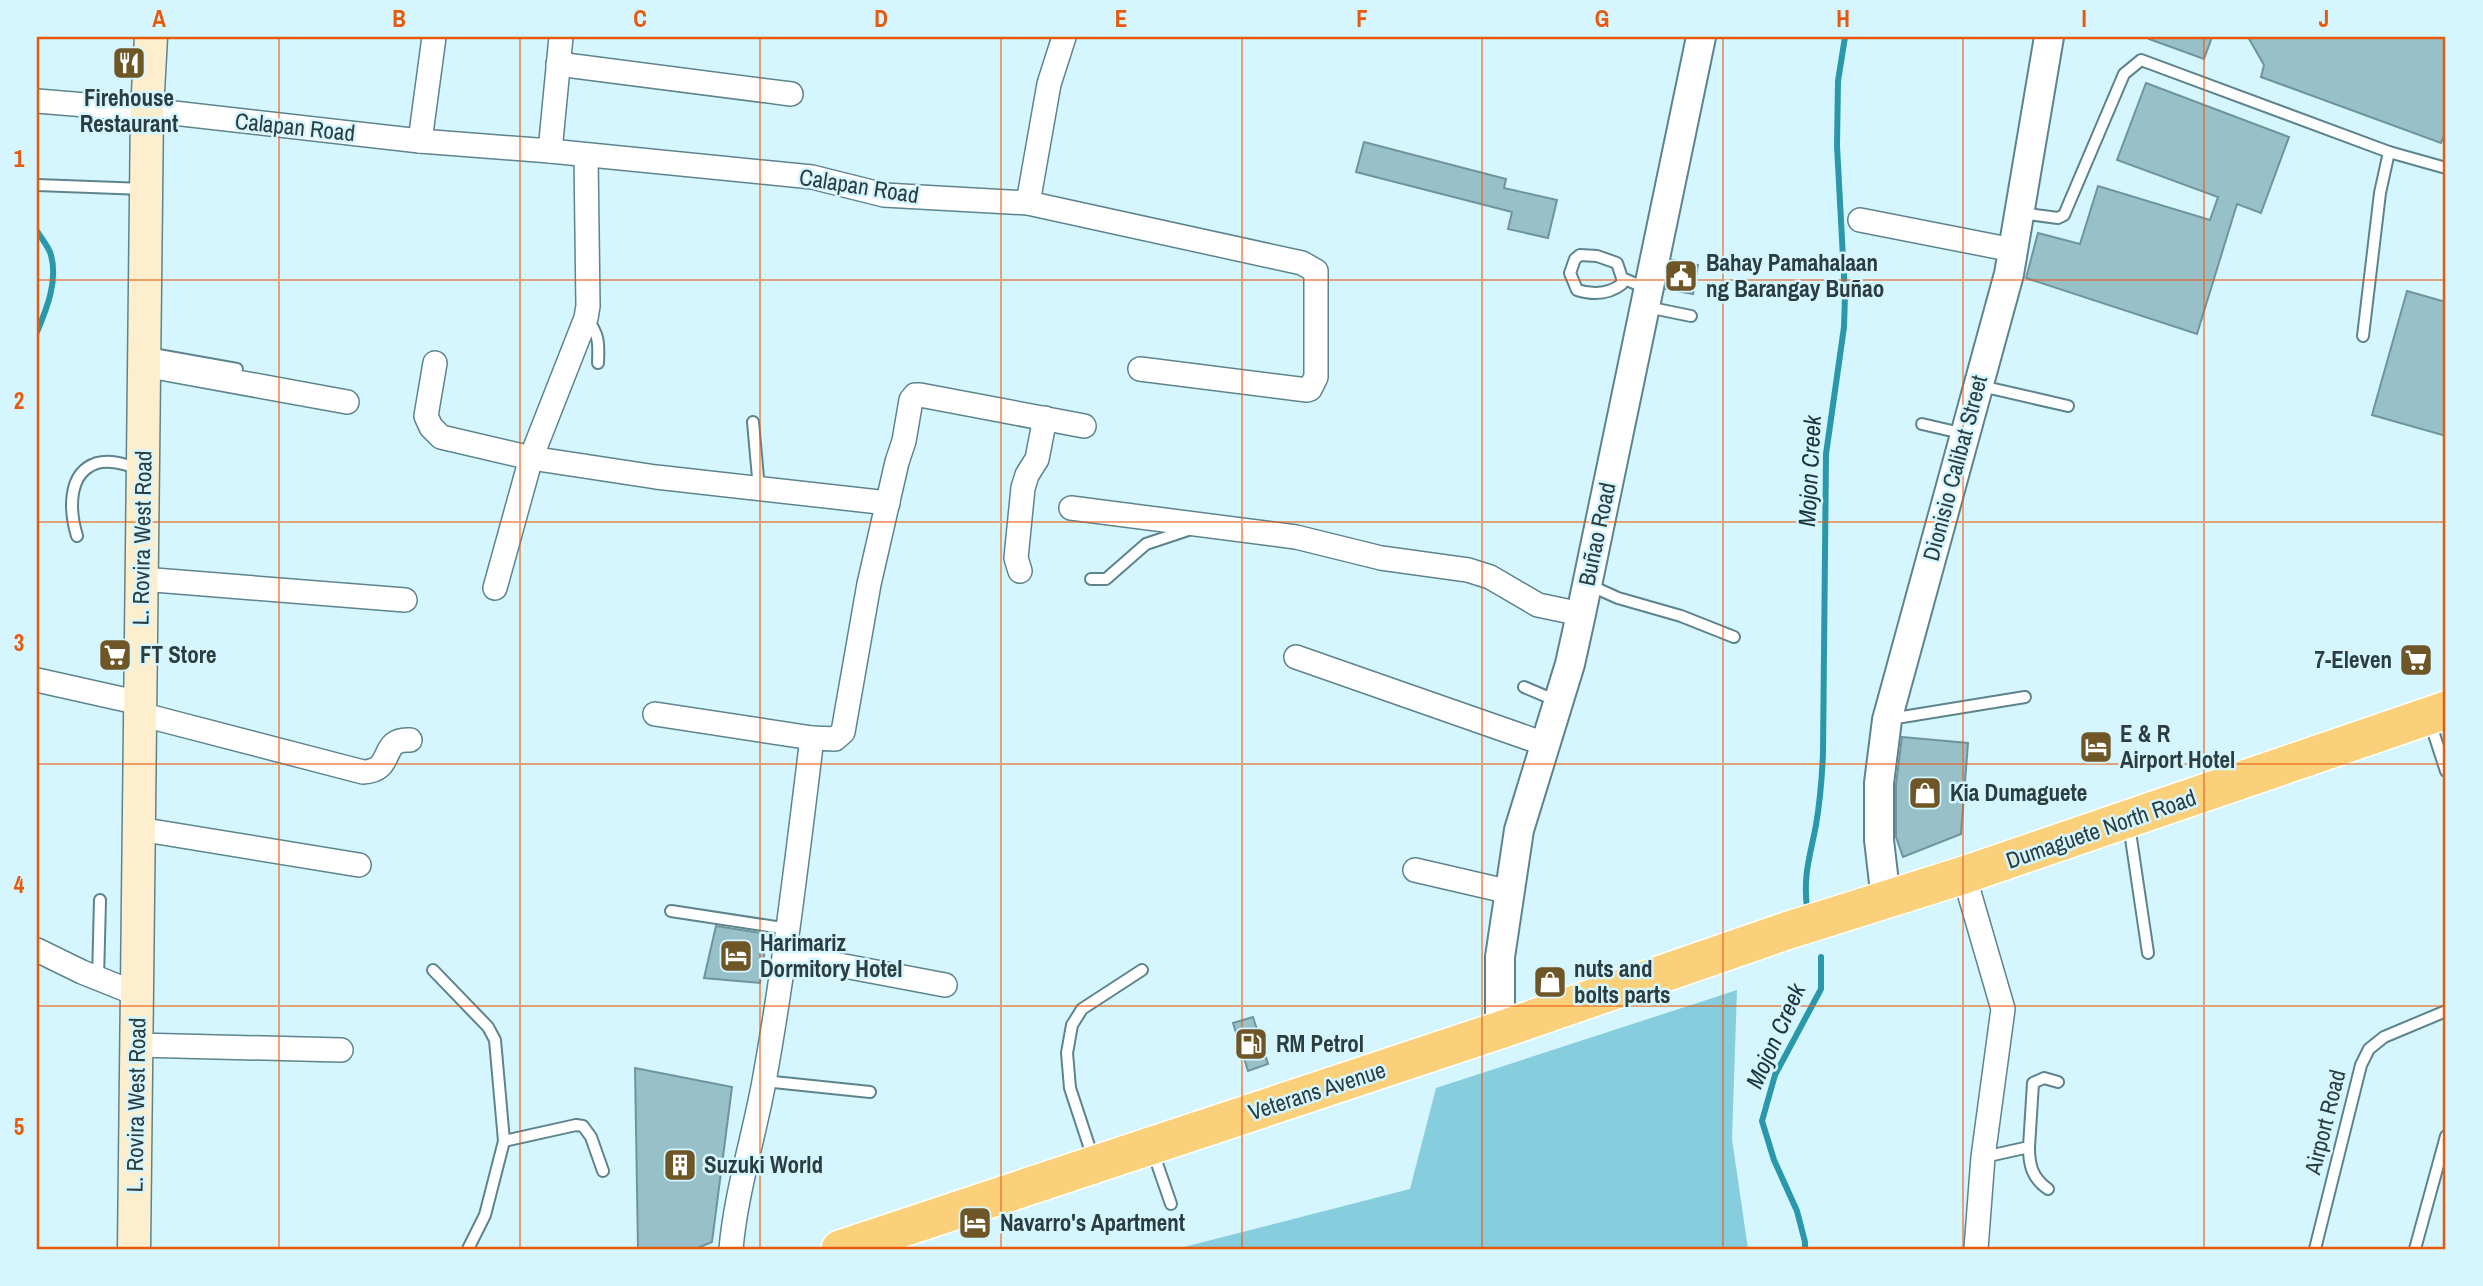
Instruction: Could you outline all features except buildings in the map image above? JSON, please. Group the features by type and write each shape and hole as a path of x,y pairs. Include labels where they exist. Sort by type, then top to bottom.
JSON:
{"highway":[{"name":"Dumaguete North Road","path":"1794,929 1965,875 2437,713"},
{"name":"Veterans Avenue","path":"840,1249 1500,1030 1794,929"}],"main road":[{"name":"L. Rovira West Road","path":"134,1249 147,110 151,37"}],"street":[{"path":"420,141 433,37"},
{"path":"550,151 561,37"},
{"path":"1028,203 1051,75 1064,37"},
{"name":"Buñao Road","path":"1500,1030 1500,957 1519,830 1558,702 1581,614 1701,37"},
{"name":"Dionisio Calibat Street","path":"1886,900 1879,840 1878,783 1887,720 2009,274 2049,37"},
{"path":"558,64 791,94"},
{"name":"Calapan Road","path":"37,101 147,110 420,141 812,177 884,195 1028,203 1302,263 1316,271 1316,377 1310,389 1140,369"},
{"path":"495,588 531,458 589,306 586,155"},
{"path":"1860,220 2013,250"},
{"path":"145,359 347,402"},
{"path":"435,363 426,416 430,427 442,437 531,458 656,477 888,503"},
{"path":"655,714 812,738 835,739 844,732 869,584 904,441 911,400 915,396 1084,426"},
{"path":"1020,571 1016,558 1023,488 1041,446 1045,418"},
{"path":"1071,508 1296,537 1381,558 1468,570 1490,577 1538,605 1581,614"},
{"path":"142,579 405,600"},
{"path":"1296,657 1545,744"},
{"path":"37,680 363,772 374,772 384,764 389,748 395,743 410,740"},
{"path":"731,1249 733,1224 764,1081 786,955 812,738"},
{"path":"139,830 359,865"},
{"path":"1415,870 1510,892"},
{"path":"1965,875 2003,1009 1983,1157 1976,1249"},
{"path":"37,950 137,994"},
{"path":"786,955 945,985"},
{"path":"136,1045 341,1050"}],"lane":[{"path":"2020,213 2058,218 2064,215 2124,75 2131,66 2141,60 2389,152 2446,168"},
{"path":"2363,336 2380,193 2389,152"},
{"path":"37,184 146,189"},
{"path":"1584,254 1617,263 1622,278 1622,284 1609,292 1588,293 1577,289 1570,273 1575,259 1584,254"},
{"path":"1622,278 1646,298 1691,316"},
{"path":"586,318 596,329 599,339 598,363"},
{"path":"145,359 237,369"},
{"path":"1978,385 2068,406"},
{"path":"753,422 759,489"},
{"path":"1922,424 1965,434"},
{"path":"77,536 71,516 72,498 85,470 98,463 113,462 143,469"},
{"path":"1091,579 1106,579 1146,544 1204,525"},
{"path":"1586,584 1618,598 1681,616 1734,637"},
{"path":"1524,687 1558,702"},
{"path":"1887,720 2025,697"},
{"path":"2437,713 2446,771"},
{"path":"2128,819 2148,953"},
{"path":"98,979 100,900"},
{"path":"671,912 789,929"},
{"path":"433,970 488,1027 495,1040 504,1141 485,1215 468,1249"},
{"path":"1095,1164 1070,1088 1067,1053 1072,1025 1082,1009 1142,970"},
{"name":"Airport Road","path":"2315,1249 2361,1065 2369,1049 2384,1037 2446,1011"},
{"path":"2048,1189 2035,1178 2029,1160 2033,1083 2044,1078 2058,1082"},
{"path":"764,1081 870,1092"},
{"path":"504,1141 576,1125 583,1126 591,1137 603,1171"},
{"path":"2415,1249 2446,1136"},
{"path":"1151,1146 1171,1204"},
{"path":"1983,1157 2029,1147"}],"shaded area":[{"path":"1737,990 1732,1139 1748,1249 1176,1249 1410,1189 1436,1088"}],"waterway":[{"name":"Mojon Creek","path":"1807,908 1807,875 1819,807 1823,753 1826,454 1844,327 1845,295 1837,146 1838,81 1845,37"},
{"path":"37,231 50,252 53,265 48,304 37,332"},
{"name":"Mojon Creek","path":"1805,1249 1797,1211 1774,1160 1762,1121 1775,1075 1821,989 1821,957"}],"place":[{"name":"Firehouse Restaurant","path":"129,63"},
{"name":"Bahay Pamahalaan ng Barangay Buñao","path":"1681,276"},
{"name":"FT Store","path":"115,655"},
{"name":"7-Eleven","path":"2416,660"},
{"name":"E & R Airport Hotel","path":"2096,747"},
{"name":"Kia Dumaguete","path":"1925,793"},
{"name":"Harimariz Dormitory Hotel","path":"736,956"},
{"name":"nuts and bolts parts","path":"1550,982"},
{"name":"RM Petrol","path":"1251,1044"},
{"name":"Suzuki World","path":"680,1165"},
{"name":"Navarro's Apartment","path":"975,1223"}]}
